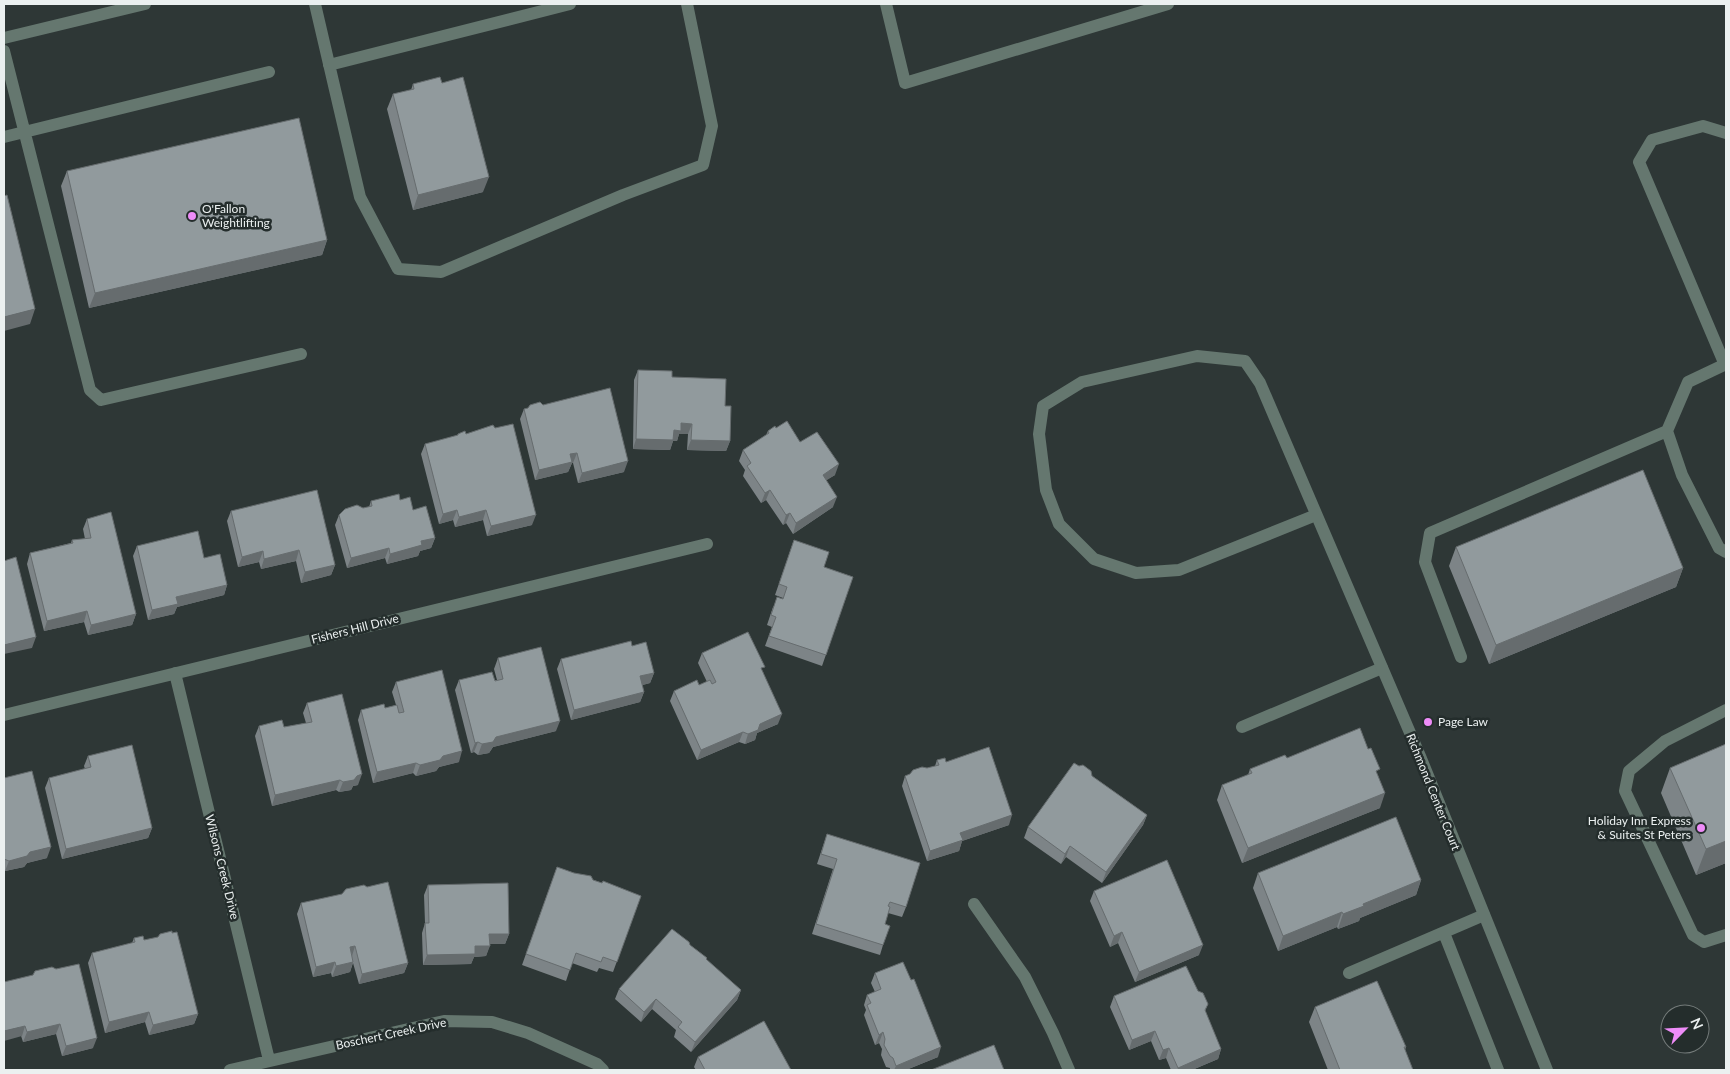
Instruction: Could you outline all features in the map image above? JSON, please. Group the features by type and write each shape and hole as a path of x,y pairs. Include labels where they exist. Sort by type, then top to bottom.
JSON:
{"street":[{"path":"4,38 145,4"},
{"path":"315,4 360,197 398,269 441,272 622,195 703,166 712,126 687,4"},
{"path":"330,65 570,4"},
{"path":"886,4 904,83 1168,4"},
{"path":"4,51 90,390 101,400 301,354"},
{"path":"4,138 269,72"},
{"path":"1726,133 1703,126 1652,140 1639,162 1726,365 1688,382 1667,431 1682,475 1719,548 1726,552"},
{"name":"Richmond Center Court","path":"1316,515 1180,570 1136,573 1094,559 1059,524 1046,490 1039,434 1043,406 1082,382 1188,358 1197,356 1245,361 1260,383 1382,668 1547,1070"},
{"path":"1461,656 1425,562 1430,533 1667,431"},
{"name":"Fishers Hill Drive","path":"4,715 707,544"},
{"path":"1242,727 1382,668"},
{"name":"Wilsons Creek Drive","path":"175,674 269,1060"},
{"path":"1726,710 1665,741 1629,771 1625,791 1693,935 1704,942 1726,935"},
{"path":"974,904 1025,977 1069,1070"},
{"path":"1349,973 1484,915"},
{"path":"1444,933 1498,1070"},
{"name":"Boschert Creek Drive","path":"230,1070 444,1021 492,1022 528,1033 597,1064 604,1070"}],"building":[{"path":"440,77 442,83 463,77 489,177 418,195 393,94 414,89 413,84"},
{"path":"299,118 327,240 95,293 67,171"},
{"path":"7,195 35,309 4,317 4,196"},
{"path":"638,370 672,371 672,377 726,379 725,406 731,406 730,441 691,440 692,424 681,423 681,431 674,430 673,440 636,439"},
{"path":"610,388 628,461 582,473 577,453 570,454 572,462 539,470 524,409 540,402 543,405"},
{"path":"787,421 800,442 817,432 839,464 823,475 837,497 796,523 790,513 786,515 770,490 765,493 747,466 751,463 743,450 769,433 768,431 775,426 776,428"},
{"path":"513,424 536,515 491,526 486,510 459,517 457,510 443,514 425,444 458,435 465,431 466,434 493,425 495,428"},
{"path":"1643,470 1683,568 1496,645 1456,547"},
{"path":"317,490 335,565 305,572 299,550 264,559 263,551 242,557 231,511"},
{"path":"399,494 400,500 410,497 413,510 426,506 435,538 421,541 422,545 390,554 389,548 351,558 339,515 345,509 357,505 363,508 372,506 371,501"},
{"path":"111,512 136,614 91,625 87,611 47,621 30,553 73,543 72,540 91,538 87,519"},
{"path":"198,531 204,558 220,554 227,585 176,597 178,604 152,610 137,546"},
{"path":"794,540 829,552 824,567 853,577 826,655 769,636 776,617 771,615 777,597 783,599 787,587 779,584"},
{"path":"16,557 36,637 4,645 4,561"},
{"path":"748,632 765,667 761,668 782,714 760,724 758,730 748,734 743,732 701,750 674,691 697,680 699,685 710,680 712,684 716,682 702,653"},
{"path":"631,641 632,646 646,642 654,673 640,676 644,692 574,710 561,659"},
{"path":"541,647 560,721 496,737 493,742 475,743 459,680 492,672 495,681 503,679 498,658"},
{"path":"442,670 462,751 443,756 440,760 420,765 416,763 377,772 361,710 384,704 385,708 397,705 399,713 404,712 396,682"},
{"path":"342,694 362,774 354,780 343,782 340,780 275,795 259,726 282,720 284,727 312,722 307,703"},
{"path":"1360,728 1368,749 1371,748 1380,769 1376,771 1385,793 1248,848 1222,785 1252,773 1250,769 1285,755 1287,758"},
{"path":"1726,744 1726,841 1706,849 1670,768"},
{"path":"132,745 152,828 66,849 49,778 91,767 88,756"},
{"path":"989,747 1012,815 960,833 963,840 930,851 905,776 913,770 922,767 927,768 939,765 937,760 945,758 946,762"},
{"path":"1074,763 1079,766 1083,765 1091,771 1092,776 1147,815 1106,872 1070,846 1065,854 1028,827"},
{"path":"32,771 51,847 30,852 27,856 9,861 4,859 4,778"},
{"path":"1396,817 1421,880 1363,904 1364,906 1343,914 1342,912 1283,936 1258,873"},
{"path":"827,834 920,863 906,907 890,902 888,906 890,907 885,924 890,926 883,945 816,924 837,859 821,854"},
{"path":"1167,860 1203,945 1139,972 1122,932 1114,936 1094,891"},
{"path":"557,867 591,876 593,880 602,883 603,881 641,896 617,962 603,957 601,962 576,953 570,970 526,954"},
{"path":"388,882 408,963 362,974 355,946 350,947 353,962 336,966 335,962 316,967 301,903 342,894 346,889"},
{"path":"508,883 509,934 489,934 490,946 475,946 475,954 427,955 425,923 429,923 428,885"},
{"path":"672,929 689,942 690,945 741,990 695,1042 678,1027 682,1022 656,999 644,1012 619,989"},
{"path":"172,931 172,933 177,932 198,1014 153,1025 149,1012 109,1022 92,953 135,942 134,938 143,936 144,940"},
{"path":"903,962 911,980 914,979 941,1047 896,1066 884,1045 883,1032 879,1035 867,1005 871,1003 867,995 881,989 875,973"},
{"path":"79,964 97,1038 66,1046 60,1024 27,1032 25,1026 4,1031 4,982 33,975 35,971"},
{"path":"1186,966 1198,991 1203,993 1208,1004 1205,1010 1221,1049 1178,1068 1169,1048 1163,1050 1155,1031 1132,1040 1114,996"},
{"path":"1377,981 1406,1047 1404,1047 1413,1070 1340,1070 1315,1007"},
{"path":"764,1021 791,1070 705,1070 698,1057"},
{"path":"994,1045 1004,1070 931,1070"}],"place":[{"name":"O'Fallon Weightlifting","path":"192,216"},
{"name":"Page Law","path":"1428,722"},
{"name":"Holiday Inn Express & Suites St Peters","path":"1701,828"}]}
